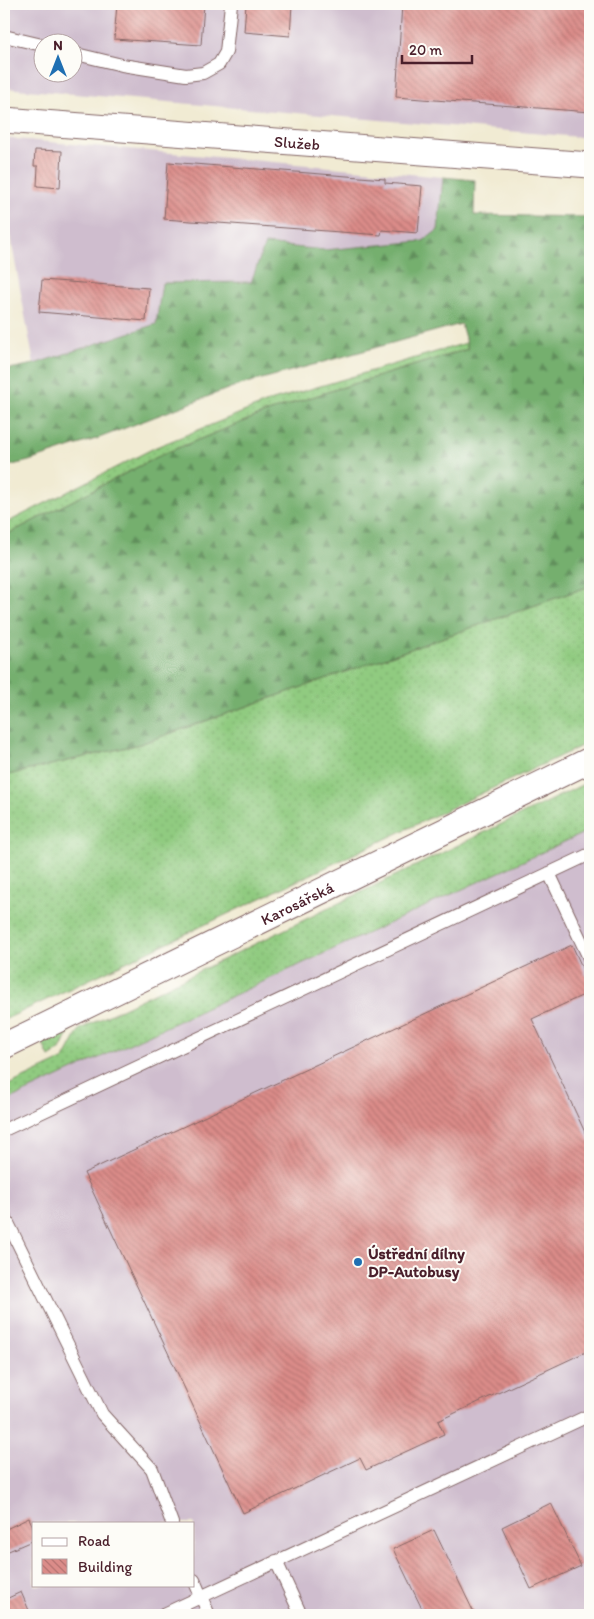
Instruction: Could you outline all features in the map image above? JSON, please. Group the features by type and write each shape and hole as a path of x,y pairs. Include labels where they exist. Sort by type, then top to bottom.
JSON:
{"street":[{"name":"Služeb","path":"4,120 590,165"},
{"name":"Karosářská","path":"4,1046 590,760"}],"lane":[{"path":"82,55 122,65 186,75 203,73 219,64 226,52 231,4"},
{"path":"4,36 32,43"},
{"path":"4,1130 590,854"},
{"path":"549,873 590,960"},
{"path":"4,1215 102,1414 152,1469 172,1522"},
{"path":"162,1615 590,1415"},
{"path":"276,1561 301,1615"},
{"path":"195,1583 209,1615"}],"shaded area":[{"path":"4,4 590,4 590,138 4,88"},
{"path":"4,138 443,177 438,230 424,241 324,250 265,244 251,282 162,283 156,324 34,364 4,202"},
{"path":"590,830 590,1615 4,1615 4,1102"}],"green space":[{"path":"443,177 475,180 474,215 590,217 590,586 140,744 4,776 4,536 163,454 265,413 468,349 461,324 233,387 99,438 29,461 4,467 4,370 34,364 156,324 162,283 251,282 265,244 324,250 423,241 438,230"},
{"path":"466,343 468,349 265,413 163,454 4,536 4,524 156,447 273,400"},
{"path":"590,586 590,742 4,1020 4,776 140,744"},
{"path":"590,781 590,830 4,1102 4,1087 64,1059 80,1029"},
{"path":"73,1024 60,1050 49,1057 41,1040"}],"building":[{"path":"117,4 204,4 201,45 114,39"},
{"path":"246,4 292,4 290,36 244,32"},
{"path":"402,4 590,4 590,112 396,97"},
{"path":"35,150 62,151 60,188 37,186 38,166 34,166"},
{"path":"168,162 385,179 385,183 422,186 418,233 382,230 381,235 164,219"},
{"path":"42,280 149,288 146,321 39,312"},
{"name":"Ústřední dílny DP-Autobusy","path":"572,945 590,985 590,992 532,1019 590,1143 590,1350 438,1421 444,1434 366,1470 360,1458 243,1513 84,1173"},
{"path":"551,1503 581,1566 531,1589 502,1527"},
{"path":"29,1518 32,1525 32,1541 4,1553 4,1530"},
{"path":"434,1530 475,1615 425,1615 393,1549"},
{"path":"21,1592 31,1615 4,1615 4,1600"}],"place":[{"name":"Ústřední dílny DP-Autobusy","path":"358,1262"}]}
